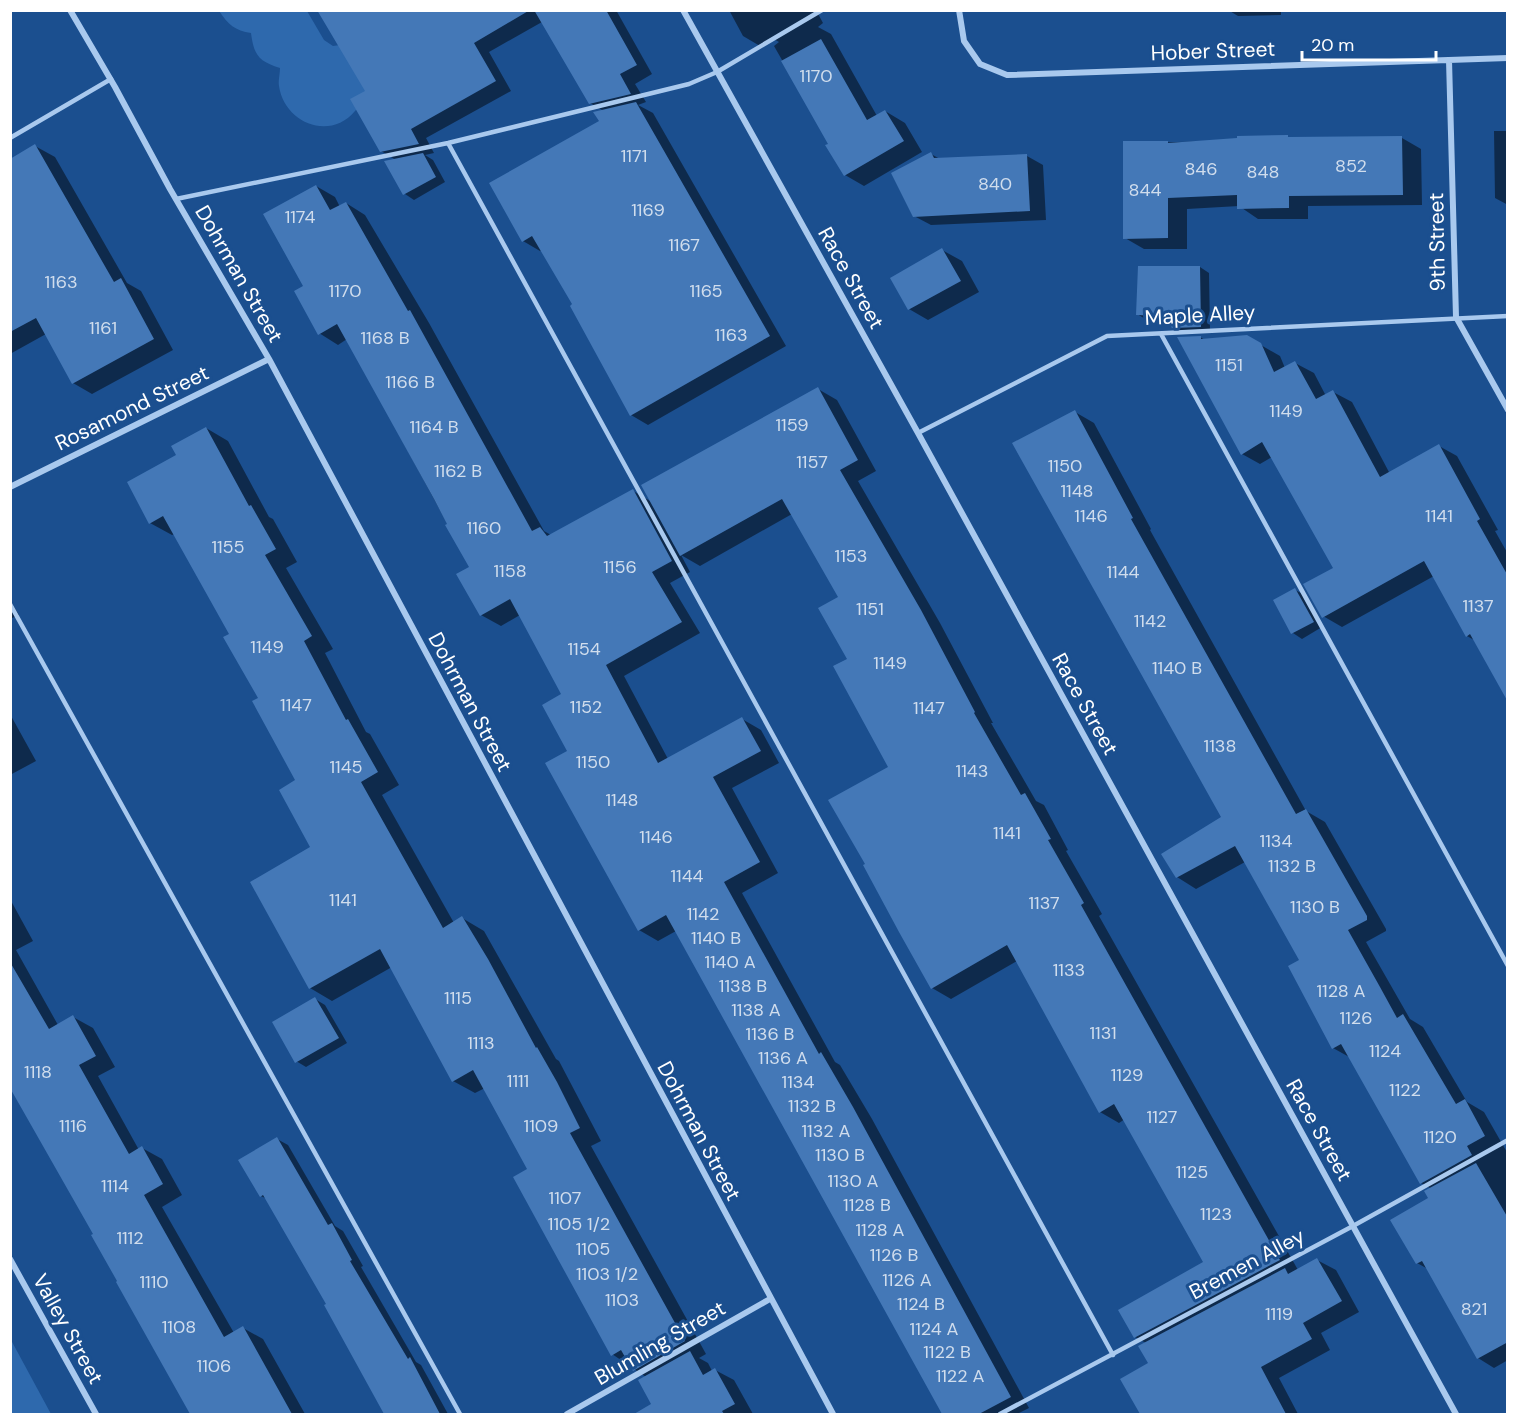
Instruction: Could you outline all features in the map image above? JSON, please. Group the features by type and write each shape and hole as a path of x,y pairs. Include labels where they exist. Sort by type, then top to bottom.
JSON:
{"street":[{"name":"Dohrman Street","path":"70,10 269,359 833,1414"},
{"name":"Race Street","path":"683,10 918,433 1456,1414"},
{"name":"Hober Street","path":"959,10 964,41 980,64 1007,75 1508,58"},
{"name":"9th Street","path":"1449,60 1456,317 1508,410"},
{"name":"Rosamond Street","path":"10,487 269,359"},
{"name":"Valley Street","path":"10,1259 96,1414"},
{"name":"Blumling Street","path":"567,1414 770,1299"}],"lane":[{"path":"176,199 448,143 689,84 717,72 822,10"},
{"path":"10,138 111,79"},
{"path":"448,143 1113,1355"},
{"name":"Maple Alley","path":"918,433 1107,336 1508,316"},
{"path":"1161,334 1508,966"},
{"path":"10,604 460,1414"},
{"name":"Bremen Alley","path":"1000,1414 1353,1226 1508,1140"}],"shaded area":[{"path":"219,11 307,11 324,40 333,46 347,44 368,68 367,89 363,102 344,120 333,125 309,124 298,118 283,99 279,84 280,68 262,60 256,52 251,33 232,26"},
{"path":"11,1340 51,1414 11,1414"}],"building":[{"path":"317,10 530,10 474,43 496,81 411,129 419,144 380,152 350,99 365,91"},
{"path":"534,10 606,10 637,65 620,74 631,94 589,104"},
{"path":"821,39 867,120 885,110 904,141 844,176 781,61"},
{"path":"636,102 770,336 630,416 570,306 572,304 532,236 522,242 489,183 599,121 593,112"},
{"path":"1288,135 1288,137 1402,136 1403,195 1289,196 1289,208 1237,209 1237,195 1168,198 1168,238 1123,239 1123,141 1168,141 1168,143 1237,138 1237,136"},
{"path":"35,144 114,282 121,278 154,339 72,384 36,318 10,332 10,159"},
{"path":"931,152 934,158 1027,154 1030,211 913,217 891,173"},
{"path":"423,153 436,177 403,195 384,161"},
{"path":"316,185 330,210 346,202 408,311 410,310 532,531 540,527 547,536 633,489 672,561 652,572 682,622 606,665 658,763 742,717 761,751 713,777 760,862 724,882 819,1054 821,1052 853,1107 1011,1397 979,1414 942,1414 666,915 638,931 545,763 567,751 542,705 561,694 510,599 480,616 456,574 469,567 337,324 318,335 294,291 303,286 263,214"},
{"path":"942,248 961,281 908,310 890,278"},
{"path":"1138,266 1200,266 1201,327 1172,328 1165,316 1136,315"},
{"path":"1247,335 1261,343 1274,372 1295,361 1316,399 1333,390 1380,477 1439,444 1480,519 1477,521 1508,576 1508,702 1470,634 1466,637 1424,561 1322,618 1303,584 1333,568 1262,442 1241,455 1177,337 1201,336 1201,339"},
{"path":"818,387 858,460 840,470 921,610 974,713 1021,795 1025,793 1051,839 1048,840 1084,903 1081,905 1280,1260 1134,1338 1118,1310 1203,1262 1114,1104 1099,1113 1007,945 931,989 899,932 863,865 865,864 828,800 888,767 833,666 847,659 818,608 838,597 782,499 680,556 641,485"},
{"path":"1075,410 1133,518 1131,519 1296,814 1306,809 1367,916 1367,920 1348,930 1397,1018 1403,1014 1456,1104 1465,1099 1485,1136 1467,1146 1472,1155 1420,1184 1341,1044 1332,1049 1288,966 1299,960 1235,846 1176,878 1161,854 1221,817 1012,443"},
{"path":"206,427 249,506 251,505 276,549 265,555 312,636 304,641 346,720 348,719 378,772 361,782 443,928 462,916 488,959 580,1128 570,1133 685,1341 633,1371 621,1350 611,1356 513,1177 527,1169 473,1070 452,1082 380,949 309,989 250,882 310,847 279,790 295,780 252,701 258,698 223,637 229,634 163,516 149,524 127,482 176,455 171,446"},
{"path":"1295,588 1314,622 1291,634 1273,600"},
{"path":"10,962 49,1029 73,1015 96,1056 79,1065 129,1154 142,1146 163,1184 144,1195 224,1337 243,1326 292,1414 190,1414 116,1282 91,1235 93,1234 10,1088"},
{"path":"315,997 339,1038 295,1063 272,1022"},
{"path":"277,1137 328,1225 332,1223 352,1260 350,1261 408,1359 410,1357 440,1414 384,1414 324,1305 326,1304 263,1195 260,1197 238,1160"},
{"path":"1476,1163 1508,1218 1508,1342 1477,1359 1422,1261 1416,1264 1390,1220 1428,1198 1424,1191"},
{"path":"1317,1258 1342,1301 1303,1323 1312,1339 1261,1367 1286,1414 1140,1414 1120,1379 1148,1363 1138,1346 1285,1268 1288,1274"},
{"path":"690,1351 703,1375 715,1368 735,1404 722,1411 724,1414 634,1414 651,1404 638,1380"}]}
